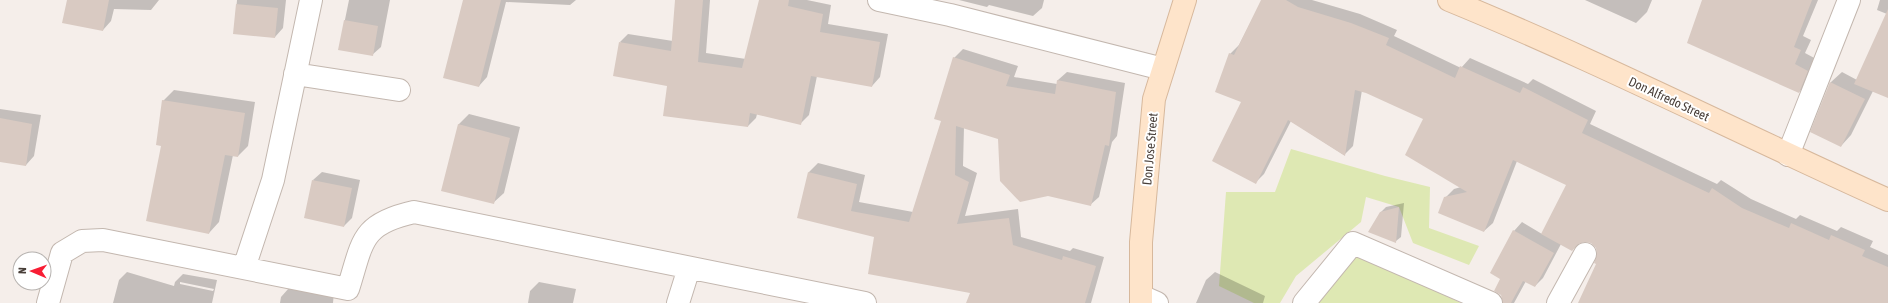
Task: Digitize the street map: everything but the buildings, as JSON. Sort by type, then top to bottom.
[{"type":"street","points":[[244,268],[273,180],[311,0]]},
{"type":"street","points":[[879,0],[950,15],[1163,70]]},
{"type":"street","name":"Don Jose Street","points":[[1146,300],[1141,242],[1154,99],[1185,0]]},
{"type":"street","name":"Don Alfredo Street","points":[[1449,0],[1522,30],[1788,155],[1888,200]]},
{"type":"street","points":[[1788,155],[1849,0]]},
{"type":"street","points":[[295,74],[399,90]]},
{"type":"street","points":[[48,303],[62,253],[82,241],[103,240],[348,289],[363,241],[374,226],[397,216],[414,212],[865,303]]},
{"type":"street","points":[[1304,303],[1353,243],[1491,303]]},
{"type":"street","points":[[1558,303],[1585,254]]},
{"type":"street","points":[[678,303],[689,268]]},
{"type":"green space","points":[[1291,149],[1385,176],[1430,187],[1429,228],[1479,246],[1469,265],[1413,243],[1399,207],[1366,197],[1361,222],[1296,276],[1280,303],[1254,303],[1219,286],[1226,192],[1275,192]]},
{"type":"green space","points":[[1359,254],[1461,303],[1316,303]]}]
